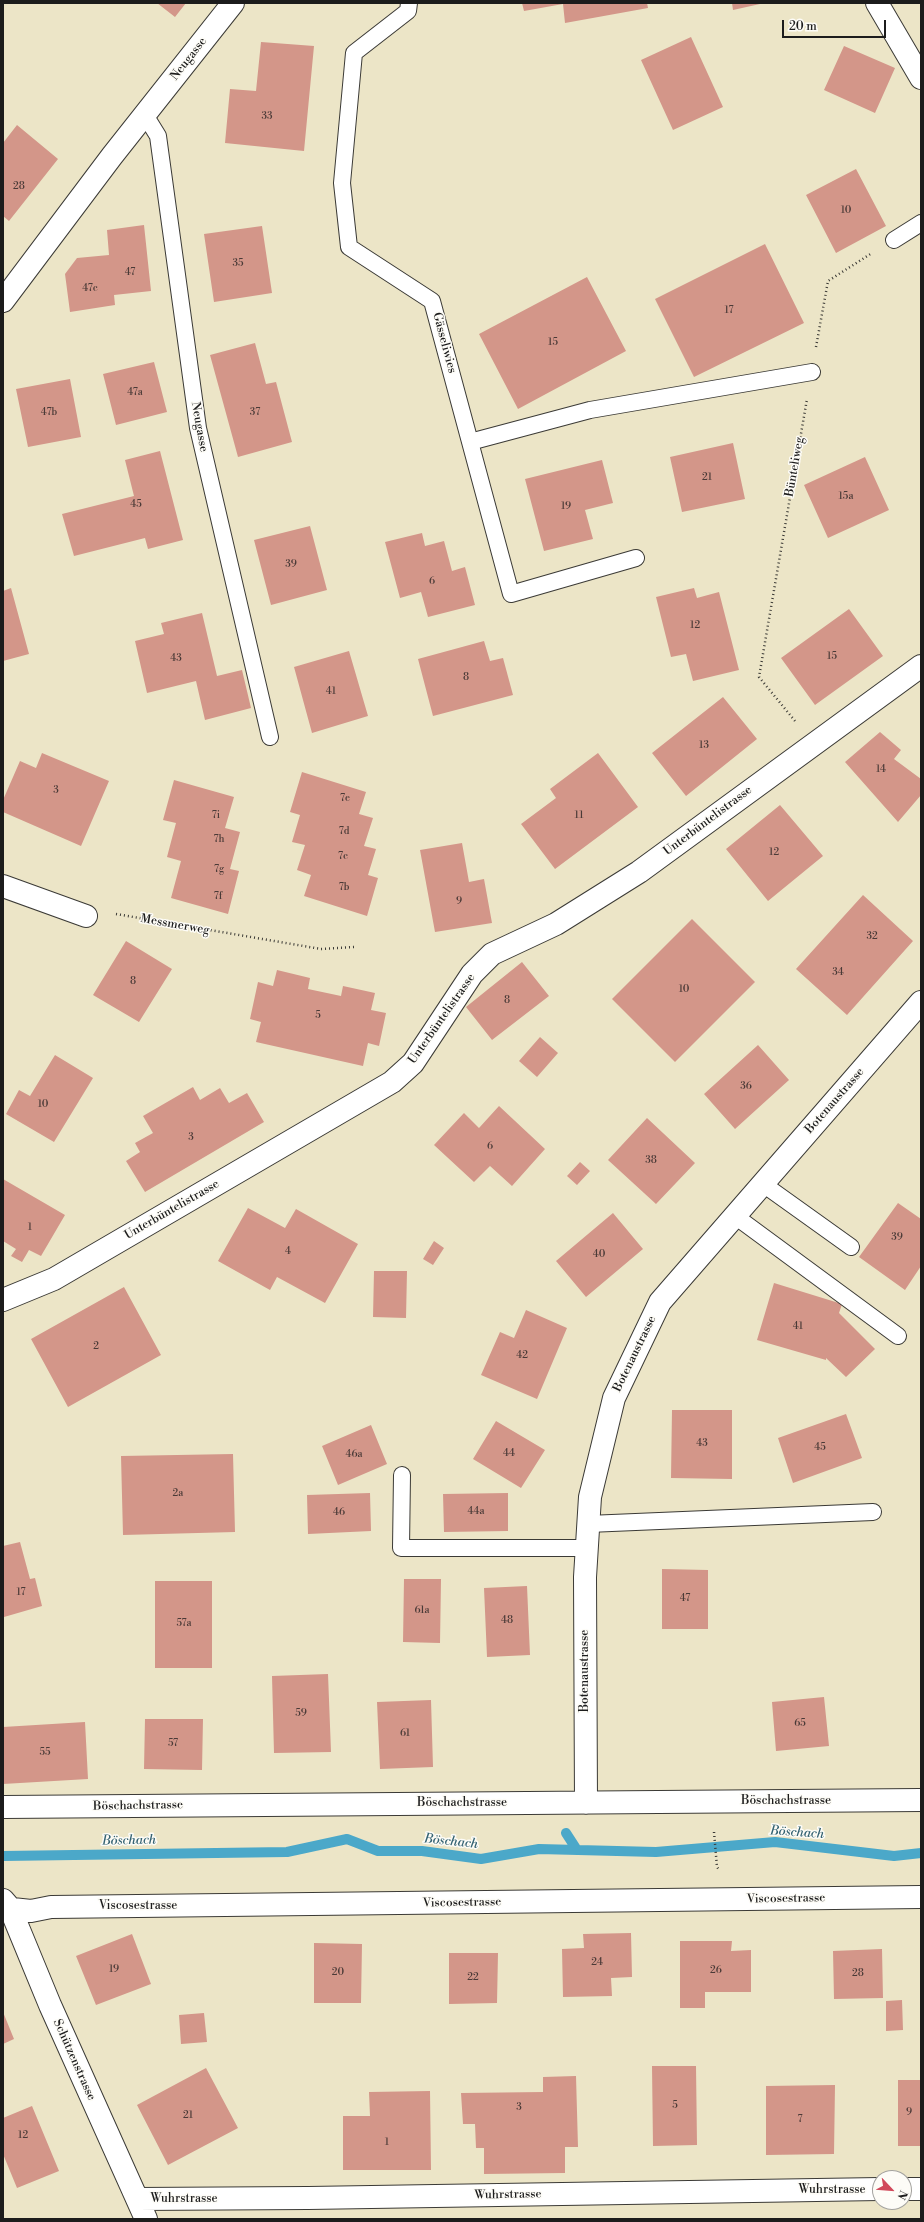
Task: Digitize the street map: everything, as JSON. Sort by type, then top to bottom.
[{"type":"street","name":"Neugasse","points":[[3,301],[145,115],[233,3]]},
{"type":"street","points":[[877,3],[921,78]]},
{"type":"street","name":"Unterbüntelistrasse","points":[[3,1300],[54,1279],[392,1082],[413,1063],[472,974],[492,954],[556,924],[639,872],[813,743],[921,666]]},
{"type":"street","points":[[3,886],[86,916]]},
{"type":"street","name":"Botenaustrasse","points":[[586,1803],[585,1577],[588,1524],[590,1497],[614,1398],[660,1302],[921,1002]]},
{"type":"street","name":"Böschachstrasse","points":[[3,1807],[921,1800]]},
{"type":"street","name":"Viscosestrasse","points":[[5,1906],[30,1911],[51,1907],[921,1897]]},
{"type":"street","name":"Schützenstrasse","points":[[5,1906],[146,2219]]},
{"type":"street","name":"Wuhrstrasse","points":[[137,2199],[872,2189]]},
{"type":"lane","name":"Gässeliwies","points":[[409,3],[408,11],[354,53],[342,183],[349,246],[432,301],[511,594],[636,558]]},
{"type":"lane","name":"Neugasse","points":[[145,115],[158,136],[198,428],[270,737]]},
{"type":"lane","points":[[894,240],[921,223]]},
{"type":"lane","points":[[470,442],[590,410],[812,372]]},
{"type":"lane","points":[[763,1184],[851,1246]]},
{"type":"lane","points":[[735,1216],[898,1336]]},
{"type":"lane","points":[[402,1476],[401,1548],[587,1548]]},
{"type":"lane","points":[[588,1524],[873,1512]]},
{"type":"path","name":"Bünteliweg","points":[[813,743],[759,677],[828,281],[894,240]]},
{"type":"path","name":"Messmerweg","points":[[86,916],[93,910],[321,950],[354,947]]},
{"type":"path","points":[[714,1832],[717,1867]]},
{"type":"building","points":[[157,3],[186,3],[175,17]]},
{"type":"building","points":[[522,3],[647,3],[648,8],[565,23],[563,4],[524,11]]},
{"type":"building","points":[[732,3],[760,3],[760,4],[733,10]]},
{"type":"building","points":[[691,37],[723,107],[673,130],[641,60]]},
{"type":"building","points":[[261,42],[314,46],[304,151],[225,143],[230,89],[256,91]]},
{"type":"building","points":[[844,46],[895,68],[875,113],[824,90]]},
{"type":"building","points":[[17,125],[58,159],[9,221],[3,216],[3,143]]},
{"type":"building","points":[[856,169],[886,226],[836,253],[806,195]]},
{"type":"building","points":[[144,225],[151,291],[114,295],[115,305],[70,312],[65,274],[77,258],[109,255],[107,230]]},
{"type":"building","points":[[262,226],[272,293],[214,302],[204,234]]},
{"type":"building","points":[[765,244],[804,323],[694,377],[655,299]]},
{"type":"building","points":[[587,277],[626,351],[518,409],[479,334]]},
{"type":"building","points":[[255,343],[266,384],[276,382],[292,442],[238,457],[210,355]]},
{"type":"building","points":[[154,362],[167,412],[116,425],[103,374]]},
{"type":"building","points":[[70,379],[81,437],[28,447],[16,389]]},
{"type":"building","points":[[733,443],[745,499],[682,512],[670,457]]},
{"type":"building","points":[[160,451],[183,540],[148,549],[145,538],[74,556],[62,514],[134,496],[125,460]]},
{"type":"building","points":[[865,457],[889,510],[828,538],[804,485]]},
{"type":"building","points":[[602,460],[613,503],[585,510],[593,539],[544,551],[525,479]]},
{"type":"building","points":[[310,526],[327,590],[271,605],[254,540]]},
{"type":"building","points":[[422,533],[425,546],[444,541],[452,571],[465,567],[475,605],[428,617],[421,592],[400,598],[385,542]]},
{"type":"building","points":[[11,588],[29,654],[3,661],[3,591]]},
{"type":"building","points":[[694,588],[697,598],[719,592],[739,670],[693,681],[686,654],[671,657],[656,597]]},
{"type":"building","points":[[849,609],[883,656],[815,705],[781,658]]},
{"type":"building","points":[[202,613],[217,676],[242,670],[251,708],[205,720],[196,681],[147,693],[135,641],[164,634],[161,623]]},
{"type":"building","points":[[484,641],[490,661],[503,658],[513,695],[433,716],[418,659]]},
{"type":"building","points":[[349,651],[368,716],[312,733],[294,667]]},
{"type":"building","points":[[723,697],[757,739],[686,796],[652,753]]},
{"type":"building","points":[[880,732],[901,750],[894,759],[921,779],[921,795],[898,822],[845,762]]},
{"type":"building","points":[[42,753],[109,781],[81,846],[3,812],[3,800],[20,761],[36,768]]},
{"type":"building","points":[[598,753],[638,807],[555,869],[521,824],[556,798],[550,789]]},
{"type":"building","points":[[302,772],[366,792],[359,814],[373,818],[364,846],[376,849],[368,875],[378,878],[367,916],[304,896],[311,875],[297,870],[305,845],[292,842],[300,815],[290,812]]},
{"type":"building","points":[[174,780],[234,797],[225,828],[240,832],[230,869],[239,871],[228,914],[171,898],[181,861],[167,857],[176,823],[163,820]]},
{"type":"building","points":[[780,805],[823,856],[768,901],[726,849]]},
{"type":"building","points":[[462,843],[469,882],[484,879],[492,923],[435,932],[420,850]]},
{"type":"building","points":[[863,895],[913,941],[847,1015],[796,969]]},
{"type":"building","points":[[692,919],[755,982],[675,1062],[612,999]]},
{"type":"building","points":[[126,941],[172,969],[139,1022],[93,995]]},
{"type":"building","points":[[522,962],[549,996],[492,1040],[466,1007]]},
{"type":"building","points":[[277,970],[310,978],[308,989],[341,996],[343,986],[375,993],[371,1010],[386,1013],[379,1046],[368,1043],[363,1066],[256,1042],[261,1022],[250,1019],[258,982],[273,986]]},
{"type":"building","points":[[540,1037],[558,1053],[537,1077],[519,1061]]},
{"type":"building","points":[[758,1045],[789,1080],[735,1129],[704,1094]]},
{"type":"building","points":[[55,1055],[93,1078],[54,1142],[6,1114],[19,1090],[30,1096]]},
{"type":"building","points":[[193,1087],[200,1100],[220,1088],[229,1103],[247,1093],[264,1122],[145,1192],[126,1161],[140,1152],[135,1143],[153,1133],[143,1116]]},
{"type":"building","points":[[499,1106],[545,1149],[512,1186],[490,1166],[474,1182],[434,1145],[464,1113],[479,1128]]},
{"type":"building","points":[[647,1118],[695,1163],[656,1204],[608,1160]]},
{"type":"building","points":[[580,1162],[590,1171],[577,1185],[567,1176]]},
{"type":"building","points":[[3,1179],[65,1215],[41,1256],[29,1250],[22,1262],[11,1256],[16,1249],[3,1241]]},
{"type":"building","points":[[898,1203],[921,1219],[921,1266],[905,1290],[859,1257]]},
{"type":"building","points":[[248,1208],[285,1228],[296,1209],[358,1244],[325,1303],[277,1277],[270,1290],[218,1261]]},
{"type":"building","points":[[613,1213],[643,1249],[586,1297],[556,1261]]},
{"type":"building","points":[[434,1241],[444,1248],[433,1265],[423,1259]]},
{"type":"building","points":[[374,1271],[407,1271],[406,1318],[373,1317]]},
{"type":"building","points":[[774,1283],[842,1304],[839,1313],[875,1349],[846,1377],[826,1358],[826,1360],[757,1340]]},
{"type":"building","points":[[124,1287],[161,1355],[68,1407],[31,1339]]},
{"type":"building","points":[[526,1310],[567,1328],[537,1399],[481,1375],[500,1332],[514,1338]]},
{"type":"building","points":[[672,1410],[732,1410],[732,1479],[671,1478]]},
{"type":"building","points":[[846,1414],[862,1458],[793,1483],[778,1438]]},
{"type":"building","points":[[496,1421],[545,1450],[521,1488],[473,1459]]},
{"type":"building","points":[[371,1425],[387,1464],[338,1485],[322,1446]]},
{"type":"building","points":[[233,1454],[235,1532],[123,1535],[121,1456]]},
{"type":"building","points":[[370,1493],[371,1531],[308,1534],[307,1495]]},
{"type":"building","points":[[508,1493],[508,1531],[444,1532],[443,1494]]},
{"type":"building","points":[[20,1542],[30,1579],[35,1578],[42,1606],[4,1617],[3,1546]]},
{"type":"building","points":[[662,1569],[708,1570],[708,1629],[662,1629]]},
{"type":"building","points":[[404,1579],[441,1579],[440,1643],[403,1642]]},
{"type":"building","points":[[155,1581],[212,1581],[212,1668],[155,1668]]},
{"type":"building","points":[[527,1586],[530,1655],[487,1657],[484,1588]]},
{"type":"building","points":[[328,1674],[331,1752],[274,1753],[272,1676]]},
{"type":"building","points":[[824,1697],[829,1746],[776,1751],[772,1702]]},
{"type":"building","points":[[431,1700],[433,1767],[380,1769],[377,1702]]},
{"type":"building","points":[[145,1719],[203,1719],[202,1770],[144,1769]]},
{"type":"building","points":[[85,1722],[88,1779],[3,1784],[3,1727]]},
{"type":"building","points":[[631,1933],[632,1977],[611,1978],[612,1996],[563,1997],[562,1949],[584,1948],[583,1934]]},
{"type":"building","points":[[132,1934],[151,1984],[96,2005],[76,1956]]},
{"type":"building","points":[[680,1941],[732,1941],[731,1951],[751,1950],[751,1992],[705,1992],[705,2008],[680,2008]]},
{"type":"building","points":[[314,1943],[362,1944],[361,2003],[314,2003]]},
{"type":"building","points":[[882,1949],[883,1998],[834,1999],[833,1951]]},
{"type":"building","points":[[449,1953],[498,1953],[497,2003],[449,2004]]},
{"type":"building","points":[[902,2000],[903,2030],[886,2031],[886,2001]]},
{"type":"building","points":[[3,2012],[14,2039],[3,2044]]},
{"type":"building","points":[[204,2013],[207,2042],[181,2044],[179,2015]]},
{"type":"building","points":[[652,2066],[696,2066],[697,2145],[653,2146]]},
{"type":"building","points":[[206,2068],[238,2128],[168,2165],[137,2105]]},
{"type":"building","points":[[576,2076],[578,2147],[565,2147],[565,2173],[484,2174],[484,2148],[476,2148],[475,2124],[463,2124],[461,2093],[543,2092],[543,2077]]},
{"type":"building","points":[[898,2080],[921,2080],[921,2146],[898,2146]]},
{"type":"building","points":[[835,2085],[834,2154],[766,2155],[766,2086]]},
{"type":"building","points":[[430,2091],[431,2170],[343,2170],[343,2116],[370,2116],[369,2092]]},
{"type":"building","points":[[32,2106],[59,2171],[17,2188],[3,2154],[3,2118]]},
{"type":"waterway","points":[[566,1833],[577,1850]]},
{"type":"waterway","name":"Böschach","points":[[3,1856],[287,1852],[347,1839],[378,1851],[422,1851],[481,1859],[539,1849],[656,1852],[775,1842],[894,1856],[921,1853]]}]
